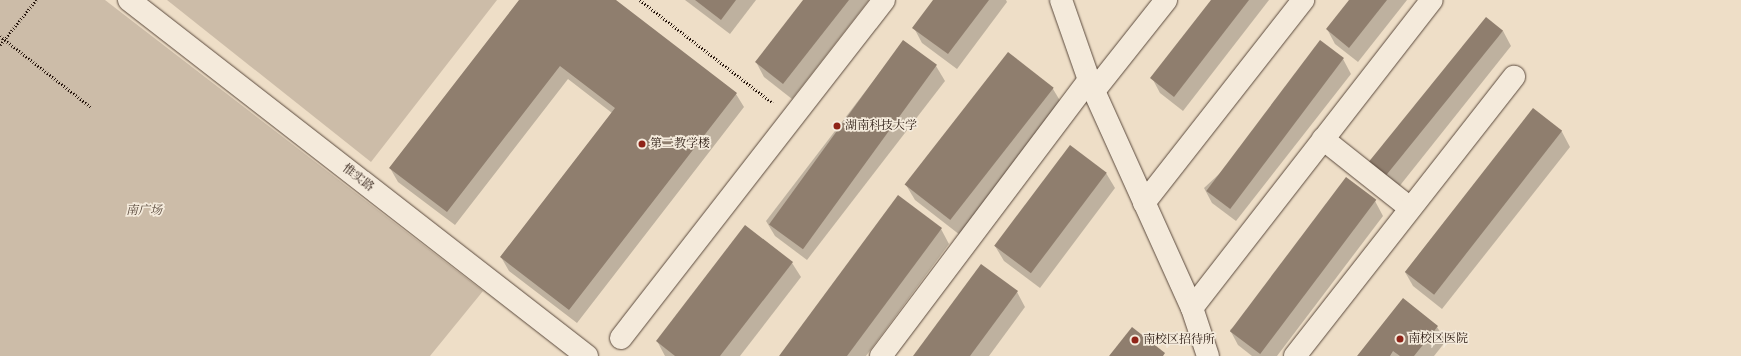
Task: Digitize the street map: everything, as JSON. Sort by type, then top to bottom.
[{"type":"street","name":"惟实路","points":[[129,0],[587,356]]},
{"type":"street","points":[[621,338],[884,0]]},
{"type":"street","points":[[1061,0],[1091,85],[1192,308],[1208,356]]},
{"type":"street","points":[[881,356],[1091,85],[1166,0]]},
{"type":"street","points":[[1144,203],[1303,0]]},
{"type":"street","points":[[1192,308],[1432,0]]},
{"type":"street","points":[[1295,356],[1514,76]]},
{"type":"street","points":[[1323,139],[1410,208]]},
{"type":"path","points":[[0,45],[36,0]]},
{"type":"path","points":[[640,0],[792,118]]},
{"type":"path","points":[[0,36],[91,108]]},
{"type":"green space","name":"南广场","points":[[0,0],[105,0],[483,291],[430,356],[0,356]]},
{"type":"green space","points":[[167,0],[497,0],[371,162]]},
{"type":"building","name":"第二教学楼","points":[[519,0],[616,0],[737,93],[569,310],[500,257],[615,108],[560,66],[447,212],[389,168]]},
{"type":"building","points":[[695,0],[736,0],[721,20]]},
{"type":"building","points":[[803,0],[849,0],[783,84],[755,62]]},
{"type":"building","points":[[933,0],[989,0],[948,54],[912,28]]},
{"type":"building","points":[[1211,0],[1249,0],[1174,97],[1150,78]]},
{"type":"building","points":[[1349,0],[1387,0],[1349,48],[1326,29]]},
{"type":"building","points":[[1486,17],[1503,31],[1384,179],[1366,165]]},
{"type":"building","points":[[903,40],[937,65],[803,249],[769,224]]},
{"type":"building","points":[[1320,40],[1344,58],[1230,209],[1206,191]]},
{"type":"building","points":[[1008,52],[1054,88],[950,220],[905,184]]},
{"type":"building","points":[[1533,108],[1562,131],[1434,295],[1405,272]]},
{"type":"building","points":[[1070,145],[1107,173],[1031,273],[994,246]]},
{"type":"building","points":[[1346,177],[1376,200],[1260,354],[1230,331]]},
{"type":"building","points":[[898,195],[942,228],[847,356],[779,356]]},
{"type":"building","points":[[745,225],[793,262],[720,356],[675,356],[656,341]]},
{"type":"building","points":[[981,264],[1018,291],[970,356],[913,356]]},
{"type":"building","name":"南校区医院","points":[[1403,298],[1438,326],[1414,356],[1400,356],[1393,351],[1390,356],[1357,356]]},
{"type":"building","name":"南校区招待所","points":[[1132,327],[1165,353],[1163,356],[1109,356]]},
{"type":"place","name":"湖南科技大学","points":[[837,126]]},
{"type":"place","name":"第二教学楼","points":[[642,144]]},
{"type":"place","name":"南校区医院","points":[[1400,339]]},
{"type":"place","name":"南校区招待所","points":[[1135,340]]}]
